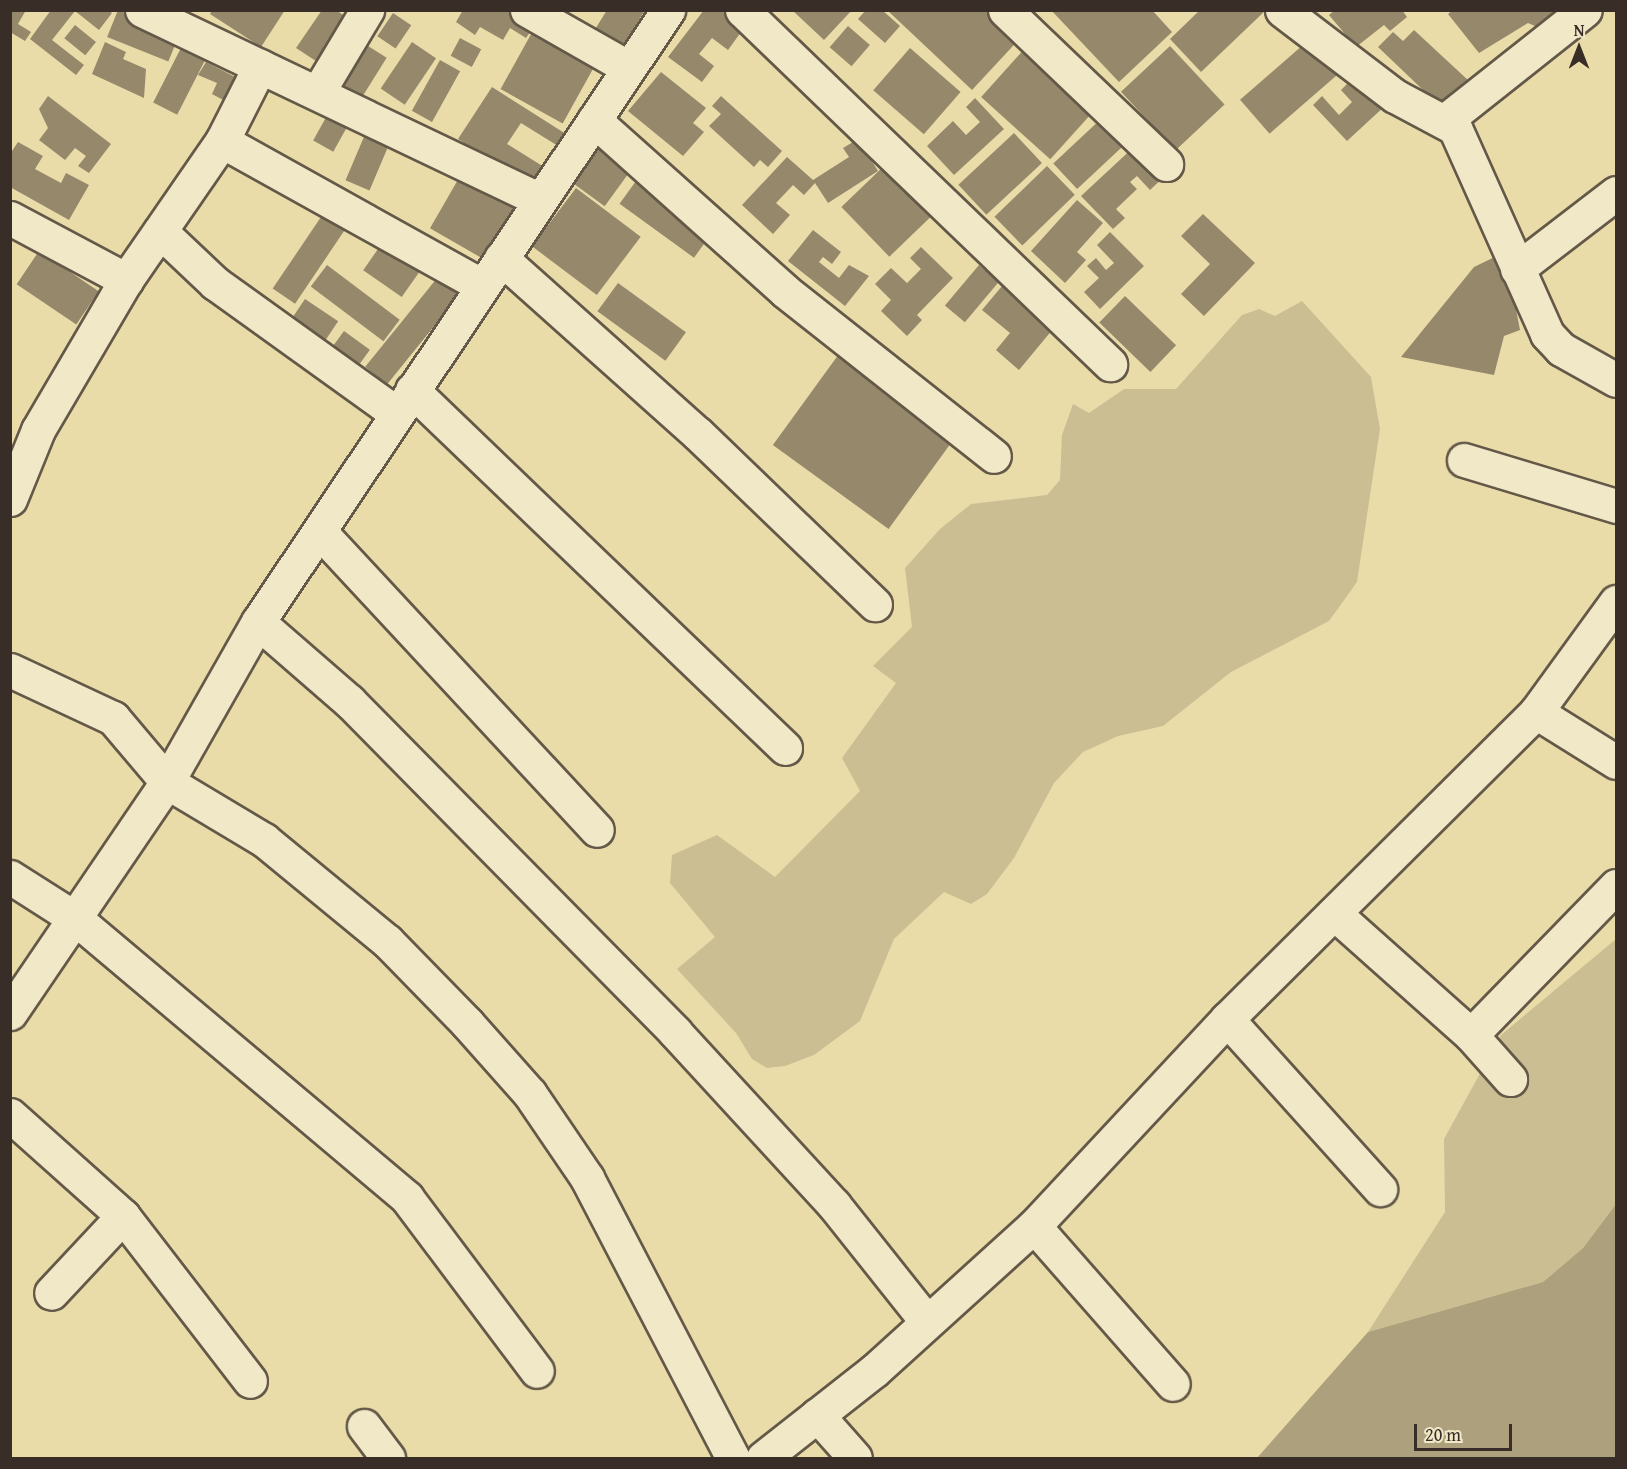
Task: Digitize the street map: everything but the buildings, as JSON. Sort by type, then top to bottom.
[{"type":"street","points":[[142,10],[318,92],[540,200]]},
{"type":"street","points":[[318,92],[367,10]]},
{"type":"street","points":[[527,10],[629,68]]},
{"type":"street","points":[[10,1013],[167,783],[258,622],[321,533],[404,401],[668,10]]},
{"type":"street","points":[[742,10],[1110,364]]},
{"type":"street","points":[[1005,10],[1166,164]]},
{"type":"street","points":[[1282,10],[1395,96],[1446,120],[1472,161],[1547,334],[1561,349],[1617,380]]},
{"type":"street","points":[[1446,120],[1586,10]]},
{"type":"street","points":[[10,499],[38,430],[126,280],[222,141],[260,66]]},
{"type":"street","points":[[594,120],[785,291],[994,456]]},
{"type":"street","points":[[222,141],[481,285]]},
{"type":"street","points":[[1517,269],[1617,193]]},
{"type":"street","points":[[10,218],[126,280]]},
{"type":"street","points":[[160,231],[216,283],[404,401],[785,748]]},
{"type":"street","points":[[501,258],[697,433],[875,604]]},
{"type":"street","points":[[1464,460],[1617,506]]},
{"type":"street","points":[[321,533],[597,830]]},
{"type":"street","points":[[763,1458],[927,1322],[1034,1226],[1227,1019],[1536,712],[1617,602]]},
{"type":"street","points":[[258,622],[349,701],[682,1040],[834,1205],[927,1322]]},
{"type":"street","points":[[10,670],[112,718],[167,783],[264,840],[387,941],[530,1094],[632,1255],[733,1458]]},
{"type":"street","points":[[1536,712],[1617,762]]},
{"type":"street","points":[[10,877],[76,919],[407,1198],[537,1371]]},
{"type":"street","points":[[1471,1035],[1617,886]]},
{"type":"street","points":[[1334,913],[1471,1035],[1510,1079]]},
{"type":"street","points":[[1227,1019],[1380,1189]]},
{"type":"street","points":[[10,1115],[123,1216],[250,1381]]},
{"type":"street","points":[[51,1293],[123,1216]]},
{"type":"street","points":[[1034,1226],[1173,1384]]},
{"type":"street","points":[[817,1415],[855,1458]]},
{"type":"street","points":[[364,1426],[388,1458]]},
{"type":"shaded area","points":[[1302,301],[1371,377],[1380,429],[1357,582],[1329,621],[1231,672],[1163,726],[1118,736],[1083,752],[1054,783],[1014,858],[987,894],[971,904],[944,892],[894,939],[860,1021],[814,1055],[785,1066],[767,1068],[752,1059],[736,1033],[677,969],[715,937],[670,883],[672,855],[717,835],[775,877],[860,791],[842,758],[896,683],[873,666],[912,627],[905,568],[940,529],[971,504],[1047,495],[1060,480],[1062,435],[1073,404],[1089,413],[1124,389],[1176,389],[1242,315],[1259,309],[1275,316]]},
{"type":"shaded area","points":[[1616,939],[1616,1204],[1583,1248],[1543,1282],[1368,1332],[1445,1212],[1444,1139],[1501,1035]]},
{"type":"shaded area","points":[[1616,1204],[1616,1458],[1257,1458],[1368,1332],[1543,1282],[1583,1248]]}]
